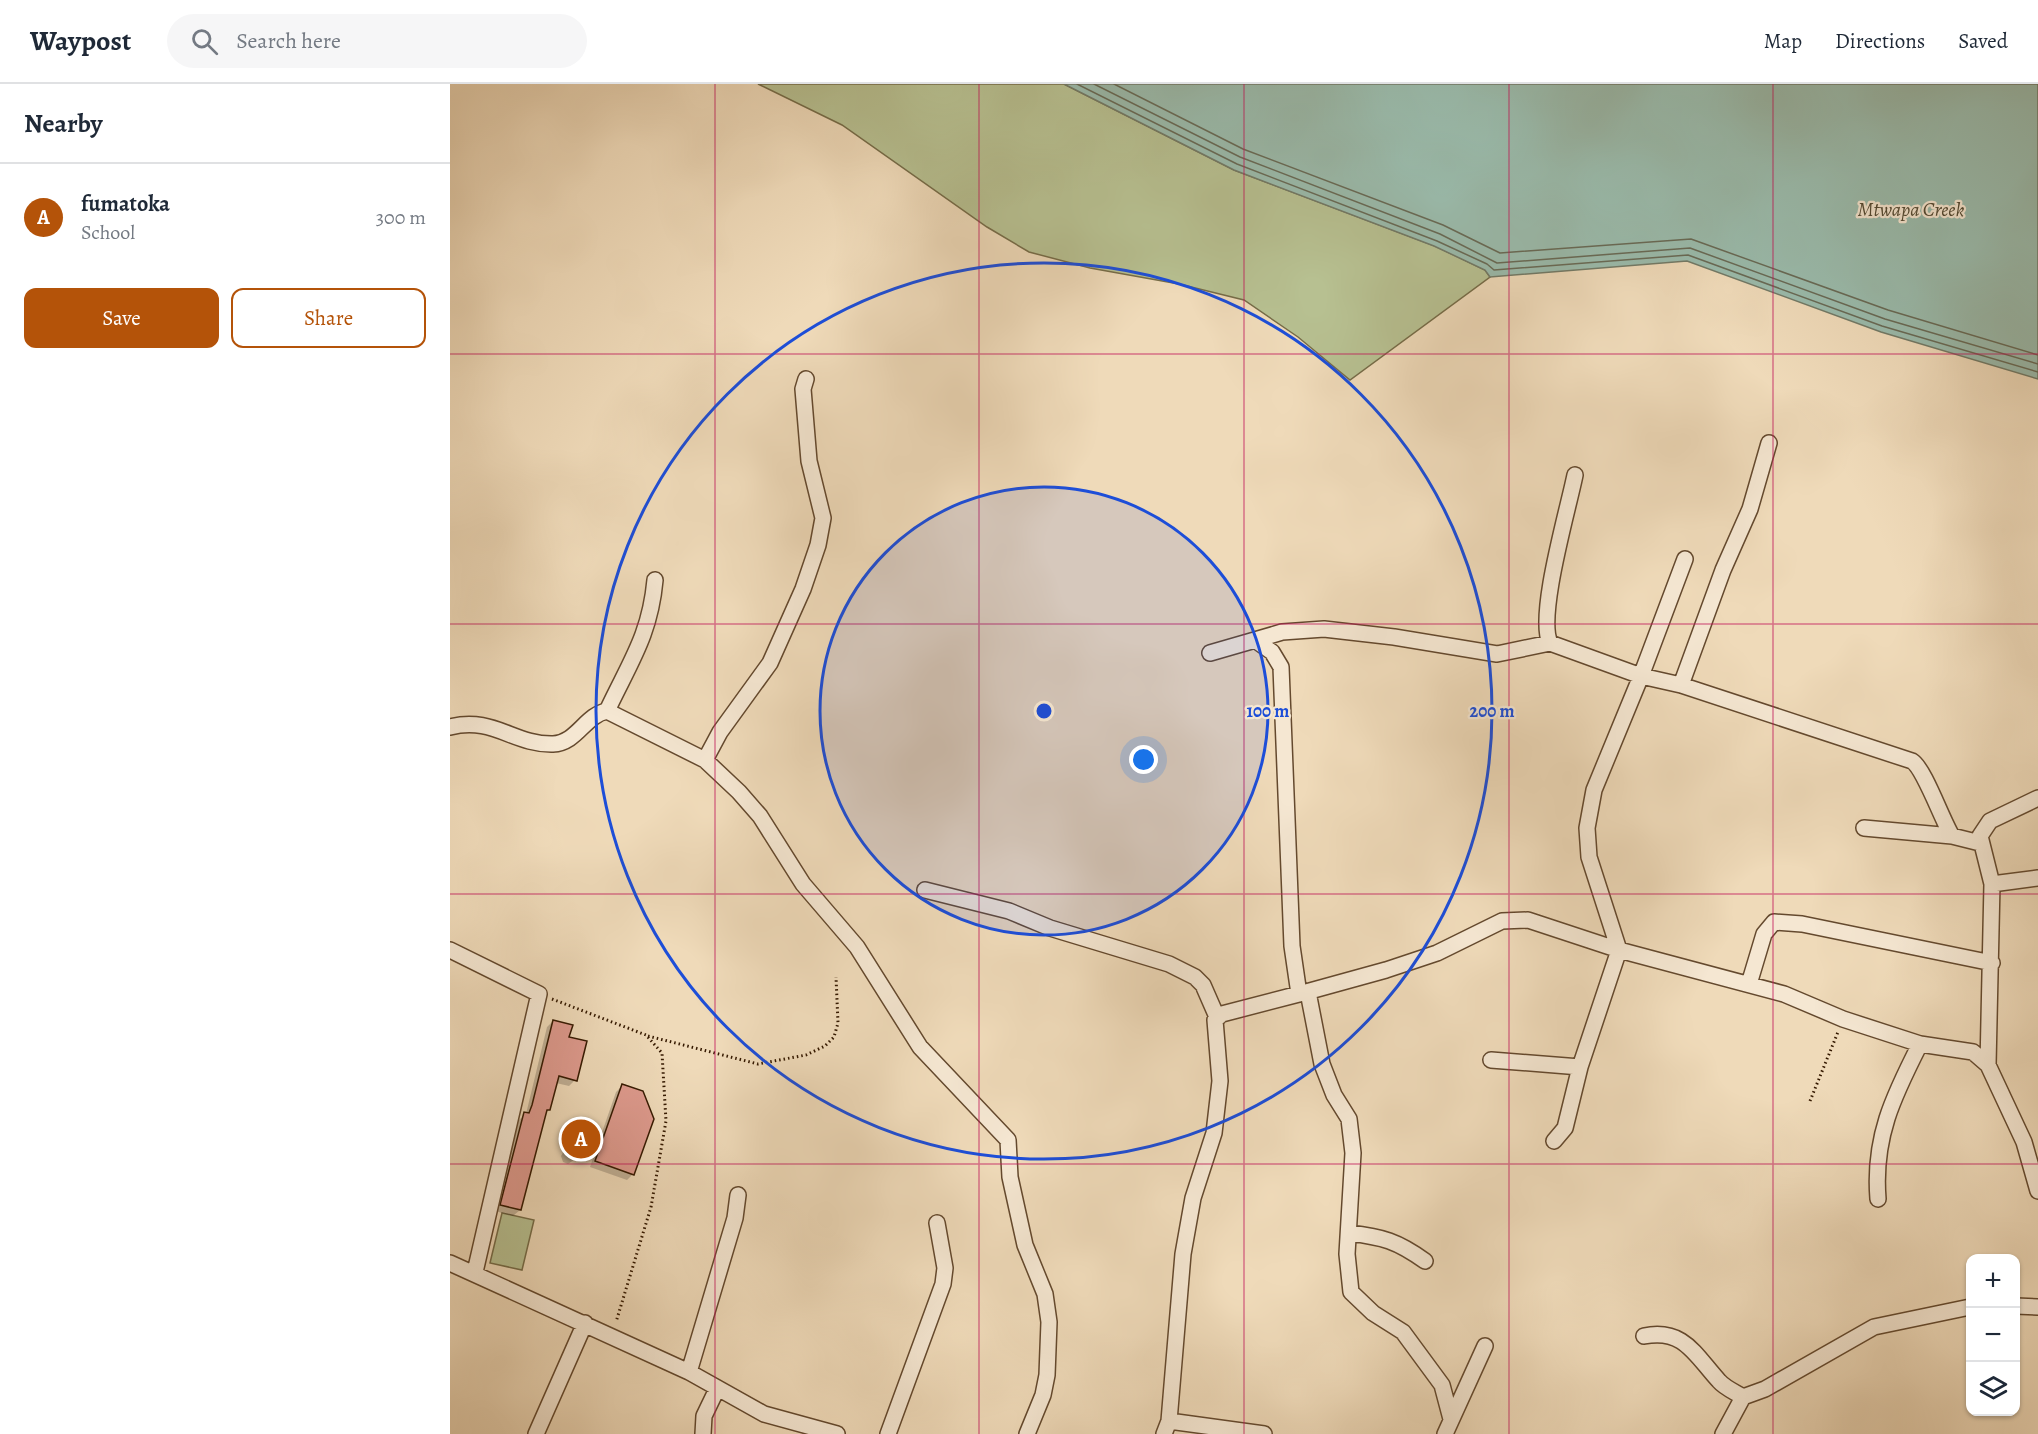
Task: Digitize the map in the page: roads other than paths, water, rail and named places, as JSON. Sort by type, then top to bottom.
[{"type":"street","points":[[705,760],[720,732],[770,663],[803,589],[822,531],[823,518],[808,453],[803,389],[806,379]]},
{"type":"street","points":[[1681,685],[1723,570],[1750,508],[1769,443]]},
{"type":"street","points":[[1550,643],[1546,631],[1547,603],[1575,475]]},
{"type":"street","points":[[1554,1142],[1565,1128],[1580,1067],[1619,950],[1589,857],[1587,828],[1594,790],[1641,676],[1685,559]]},
{"type":"street","points":[[450,727],[465,723],[481,724],[526,740],[552,744],[566,740],[595,715],[607,711],[643,640],[652,608],[655,580]]},
{"type":"street","points":[[1210,653],[1282,632],[1324,630],[1394,637],[1497,654],[1550,643],[1641,676],[1681,685],[1917,764],[1952,836]]},
{"type":"street","points":[[1255,640],[1272,652],[1281,667],[1293,946],[1322,1064],[1334,1095],[1349,1119],[1353,1153],[1347,1254],[1351,1292],[1373,1313],[1403,1332],[1442,1385],[1452,1419]]},
{"type":"street","points":[[607,711],[705,760],[740,792],[760,816],[803,884],[857,947],[920,1047],[990,1124],[1006,1135],[1009,1145],[1010,1177],[1025,1245],[1045,1294],[1049,1315],[1047,1375],[1043,1395],[1027,1434]]},
{"type":"street","points":[[1988,1065],[1992,884],[1988,863],[1980,843],[1983,828],[1990,821],[2038,798]]},
{"type":"street","points":[[1864,828],[1952,836],[1980,843]]},
{"type":"street","points":[[1992,884],[2038,878]]},
{"type":"street","points":[[925,890],[1009,910],[1050,928],[1169,964],[1195,977],[1203,985],[1216,1017],[1220,1081],[1214,1133],[1193,1198],[1183,1254],[1167,1427],[1264,1434]]},
{"type":"street","points":[[1216,1017],[1437,953],[1502,921],[1528,920],[1619,950],[1784,994],[1843,1019],[1920,1044],[1973,1052],[1988,1065],[2024,1142],[2038,1191]]},
{"type":"street","points":[[1749,984],[1764,934],[1774,922],[1802,924],[1992,963]]},
{"type":"street","points":[[450,950],[539,994],[475,1272]]},
{"type":"street","points":[[1878,1199],[1876,1162],[1882,1130],[1897,1090],[1920,1044]]},
{"type":"street","points":[[1491,1060],[1580,1067]]},
{"type":"street","points":[[689,1372],[735,1218],[738,1195]]},
{"type":"street","points":[[888,1434],[943,1284],[945,1268],[937,1223]]},
{"type":"street","points":[[1349,1233],[1385,1237],[1403,1245],[1425,1261]]},
{"type":"street","points":[[450,1263],[475,1272],[689,1372],[764,1414],[837,1434]]},
{"type":"street","points":[[2020,1306],[2038,1307]]},
{"type":"street","points":[[1723,1434],[1743,1397],[1765,1389],[1874,1327],[1966,1307]]},
{"type":"street","points":[[536,1434],[585,1323]]},
{"type":"street","points":[[1644,1336],[1661,1333],[1677,1337],[1695,1352],[1721,1384],[1743,1397]]},
{"type":"street","points":[[1445,1434],[1485,1346]]},
{"type":"street","points":[[703,1434],[704,1416],[717,1389]]},
{"type":"water","name":"Mtwapa Creek","points":[[1064,84],[2038,84],[2038,379],[1881,332],[1687,261],[1490,277],[1485,270],[1434,246],[1234,170]]},
{"type":"place","name":"fumatoka","points":[[581,1139]]}]
